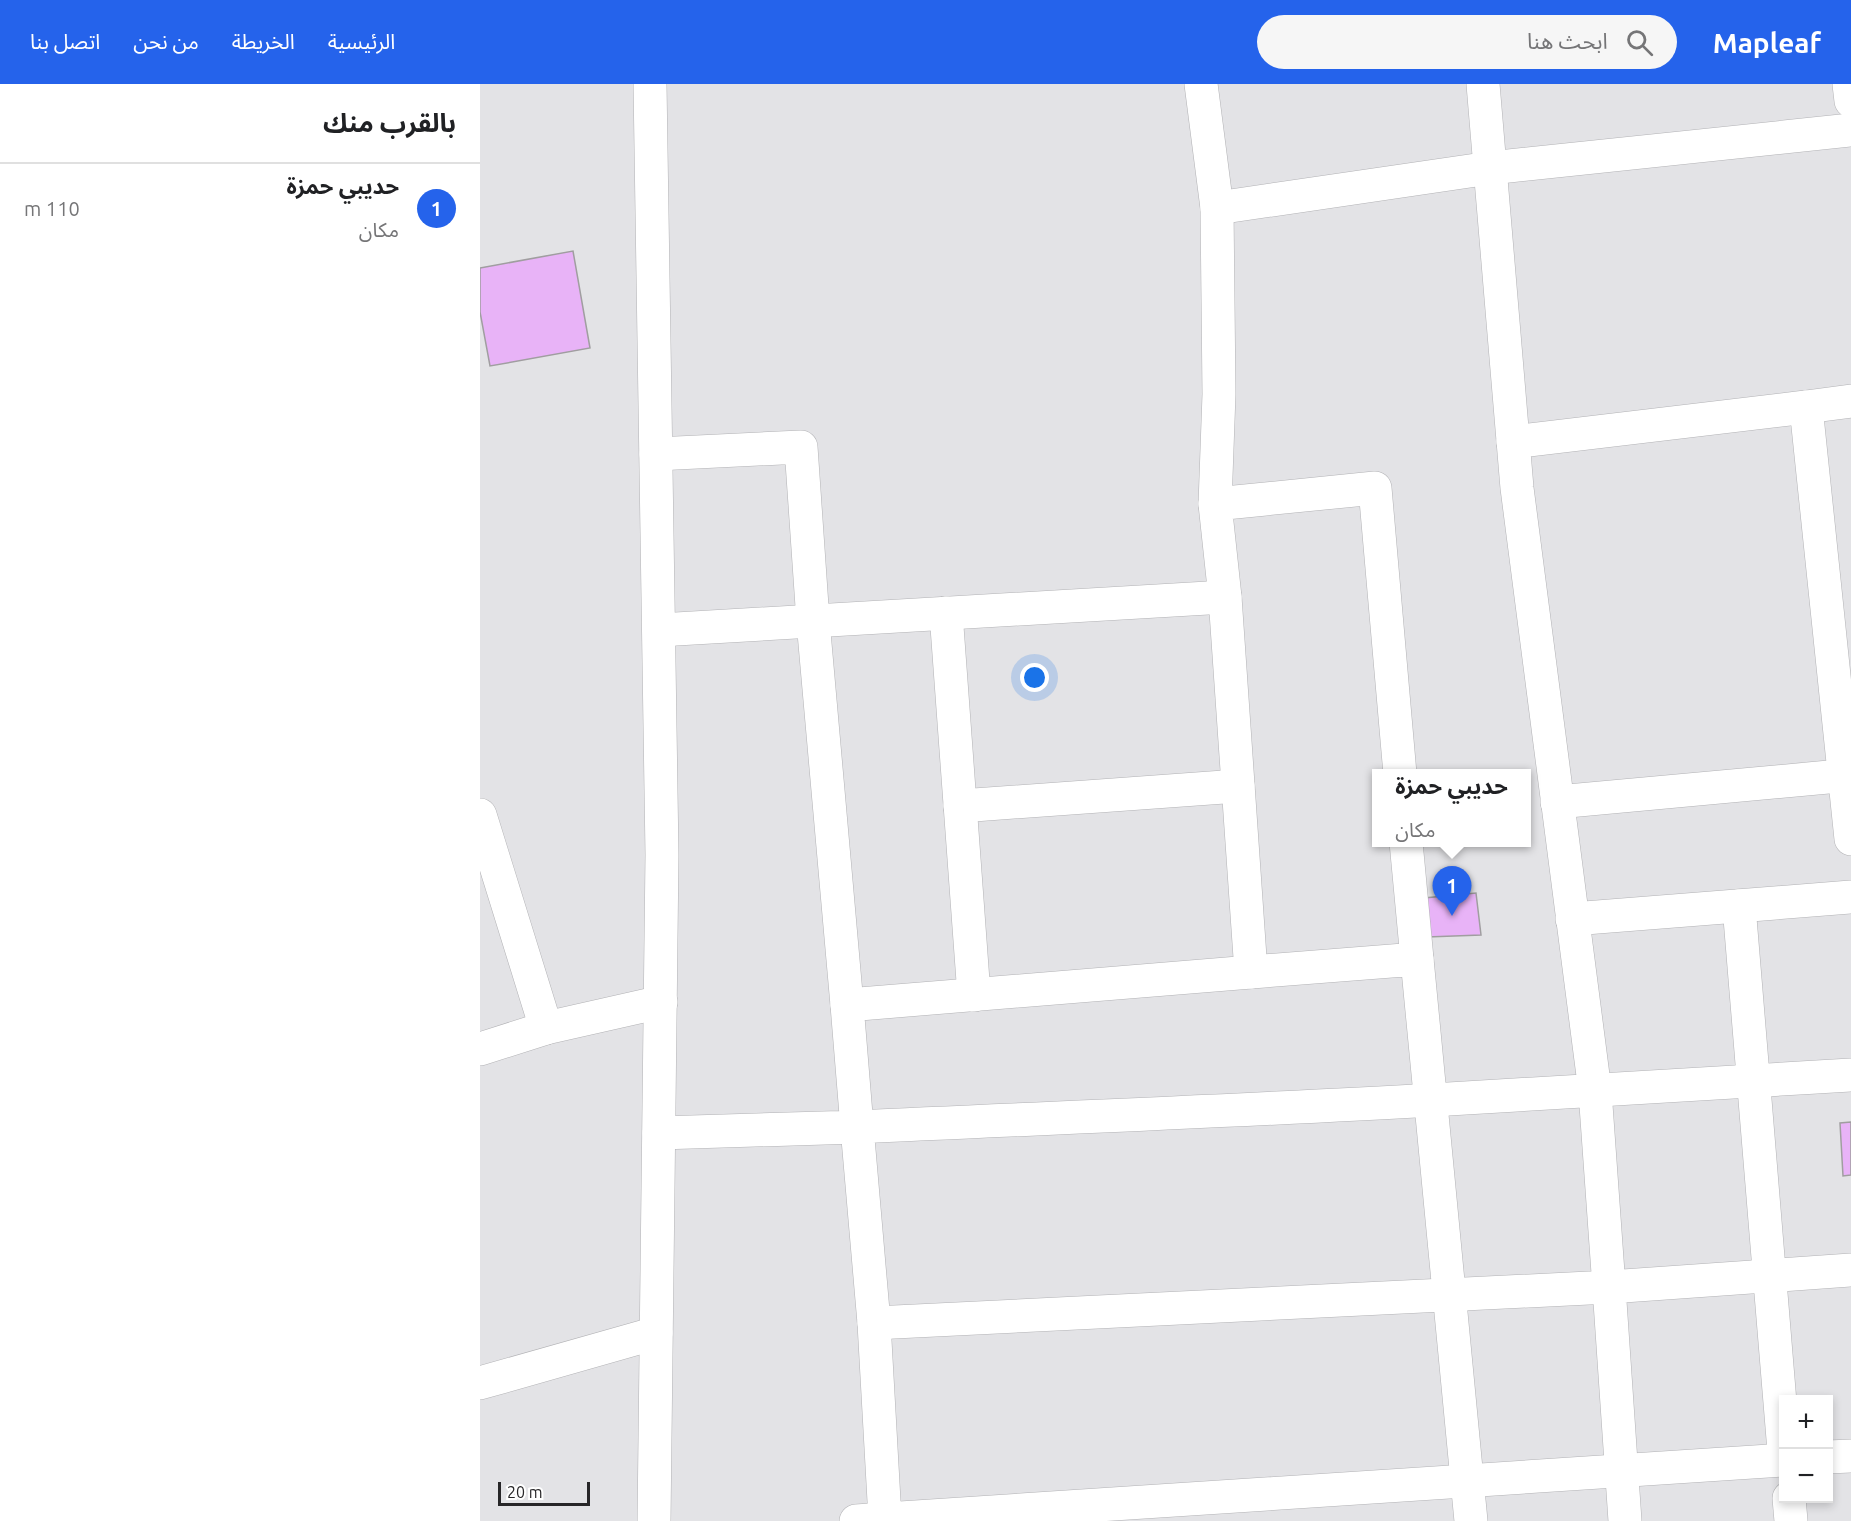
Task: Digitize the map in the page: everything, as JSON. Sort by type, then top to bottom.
[{"type":"street","points":[[650,84],[662,855],[654,1521]]},
{"type":"street","points":[[1202,84],[1216,208],[1219,394],[1215,504],[1225,597],[1251,972]]},
{"type":"street","points":[[1483,84],[1517,488],[1595,1090],[1625,1521]]},
{"type":"street","points":[[1849,84],[1851,101]]},
{"type":"street","points":[[1216,208],[1490,168],[1851,130]]},
{"type":"street","points":[[1513,442],[1851,401]]},
{"type":"street","points":[[1806,408],[1848,775],[1851,839]]},
{"type":"street","points":[[656,454],[801,447],[813,621],[874,1323],[870,1520],[1002,1516],[1467,1480],[1779,1460]]},
{"type":"street","points":[[1215,504],[1374,488],[1400,769]]},
{"type":"street","points":[[659,630],[1225,597]]},
{"type":"street","points":[[946,614],[974,994]]},
{"type":"street","points":[[1557,802],[1848,775]]},
{"type":"street","points":[[960,806],[1238,786]]},
{"type":"street","points":[[480,816],[546,1028]]},
{"type":"street","points":[[1407,847],[1471,1521]]},
{"type":"street","points":[[1572,919],[1851,897]]},
{"type":"street","points":[[1739,906],[1784,1449]]},
{"type":"street","points":[[847,1005],[1417,959]]},
{"type":"street","points":[[480,1049],[546,1028],[661,1002]]},
{"type":"street","points":[[659,1133],[857,1127],[1431,1100],[1851,1075]]},
{"type":"street","points":[[874,1323],[1449,1296],[1851,1270]]},
{"type":"street","points":[[480,1383],[656,1333]]},
{"type":"street","points":[[1833,1457],[1851,1456]]},
{"type":"street","points":[[1789,1503],[1791,1521]]},
{"type":"building","points":[[573,251],[590,348],[490,366],[480,312],[480,268]]},
{"type":"building","points":[[1476,893],[1481,935],[1427,937],[1424,898]]},
{"type":"building","points":[[1851,1122],[1851,1175],[1843,1176],[1840,1123]]},
{"type":"place","name":"حديبي حمزة","points":[[1452,916]]}]
